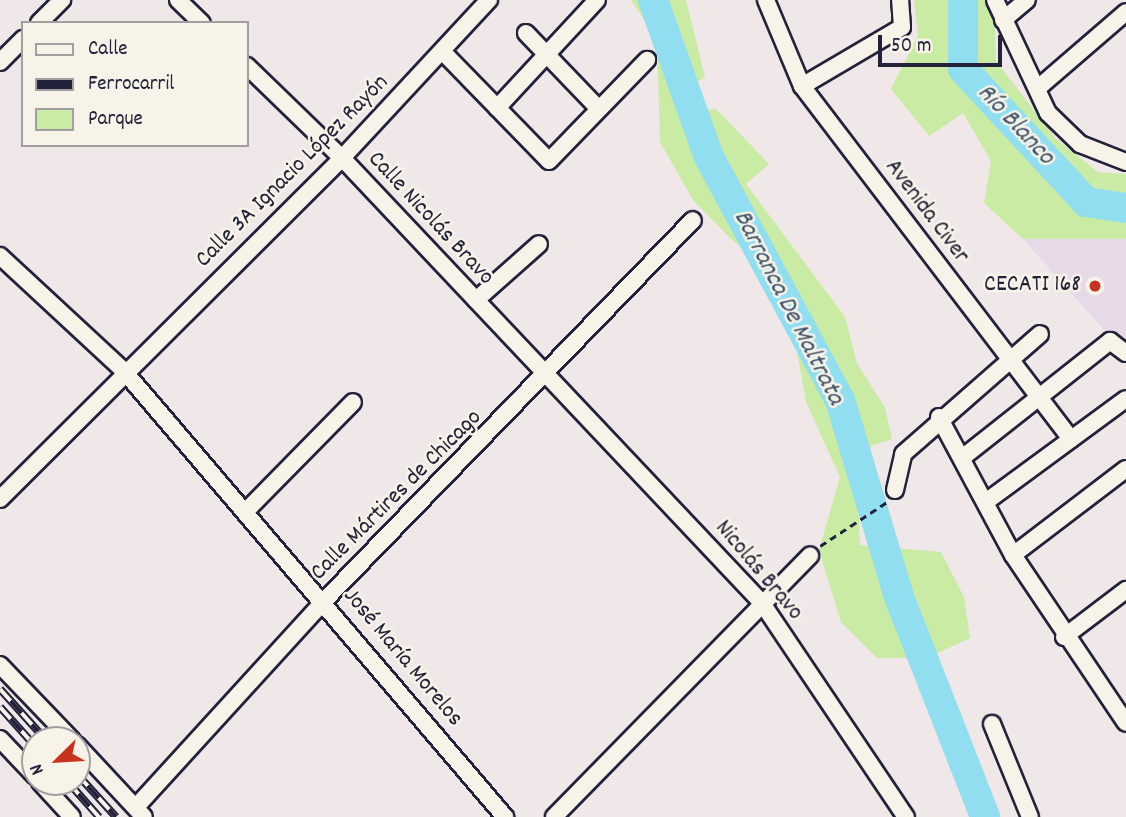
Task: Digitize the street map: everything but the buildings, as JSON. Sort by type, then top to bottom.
[{"type":"street","points":[[41,21],[62,0]]},
{"type":"street","points":[[178,0],[200,21]]},
{"type":"street","name":"Calle 3A Ignacio López Rayón","points":[[0,499],[124,371],[342,158],[489,0]]},
{"type":"street","name":"Avenida Civer","points":[[766,0],[802,86],[1071,439]]},
{"type":"street","points":[[802,86],[902,27],[900,0]]},
{"type":"street","points":[[995,0],[1048,113],[1080,144],[1126,162]]},
{"type":"street","points":[[1003,20],[1027,0]]},
{"type":"street","points":[[497,108],[598,2]]},
{"type":"street","points":[[1038,88],[1126,12]]},
{"type":"street","points":[[526,33],[598,108]]},
{"type":"street","points":[[0,62],[21,41]]},
{"type":"street","points":[[442,51],[550,161],[647,60]]},
{"type":"street","name":"Calle Nicolás Bravo","points":[[248,67],[342,158],[548,376]]},
{"type":"street","name":"Calle Mártires de Chicago","points":[[140,812],[324,601],[548,376],[693,220]]},
{"type":"street","points":[[476,300],[539,244]]},
{"type":"street","name":"José María Morelos","points":[[0,256],[124,371],[247,510],[505,817]]},
{"type":"street","points":[[895,490],[903,454],[939,417],[1010,362],[1040,334]]},
{"type":"street","points":[[962,458],[1110,341],[1126,353]]},
{"type":"street","name":"Nicolás Bravo","points":[[548,376],[762,603],[906,817]]},
{"type":"street","points":[[987,501],[1126,399]]},
{"type":"street","points":[[247,510],[354,402]]},
{"type":"street","points":[[939,417],[987,501],[1013,555],[1064,637],[1119,702],[1125,721]]},
{"type":"street","points":[[1013,555],[1126,469]]},
{"type":"street","points":[[554,817],[810,556]]},
{"type":"street","points":[[1064,637],[1126,590]]},
{"type":"street","points":[[0,665],[59,726]]},
{"type":"street","points":[[992,724],[1030,817]]},
{"type":"street","points":[[0,739],[21,761]]},
{"type":"street","points":[[91,761],[140,812]]},
{"type":"street","points":[[53,796],[72,817]]},
{"type":"path","points":[[825,540],[883,509]]},
{"type":"shaded area","name":"CECATI 168","points":[[1081,235],[1126,239],[1126,343],[1106,332],[1023,239]]},
{"type":"green space","points":[[631,0],[686,0],[705,77],[692,85],[695,111],[716,109],[769,164],[746,184],[845,317],[857,363],[885,408],[892,439],[871,446],[858,500],[860,545],[941,552],[964,597],[970,638],[927,658],[877,658],[841,622],[819,550],[840,477],[806,402],[784,278],[732,240],[693,200],[660,142],[657,38]]},
{"type":"green space","points":[[914,0],[994,0],[996,61],[1056,139],[1098,172],[1126,174],[1126,239],[1023,239],[984,203],[991,161],[963,113],[929,136],[891,89],[918,35]]},
{"type":"waterway","name":"Barranca De Maltrata","points":[[653,0],[709,157],[840,400],[899,597],[985,817]]},
{"type":"waterway","name":"Río Blanco","points":[[963,0],[963,69],[1086,202],[1126,208]]},
{"type":"railway","points":[[0,689],[33,726]]},
{"type":"railway","points":[[0,707],[21,730]]},
{"type":"railway","points":[[91,789],[116,817]]},
{"type":"railway","points":[[80,796],[99,817]]},
{"type":"place","name":"CECATI 168","points":[[1095,286]]}]
